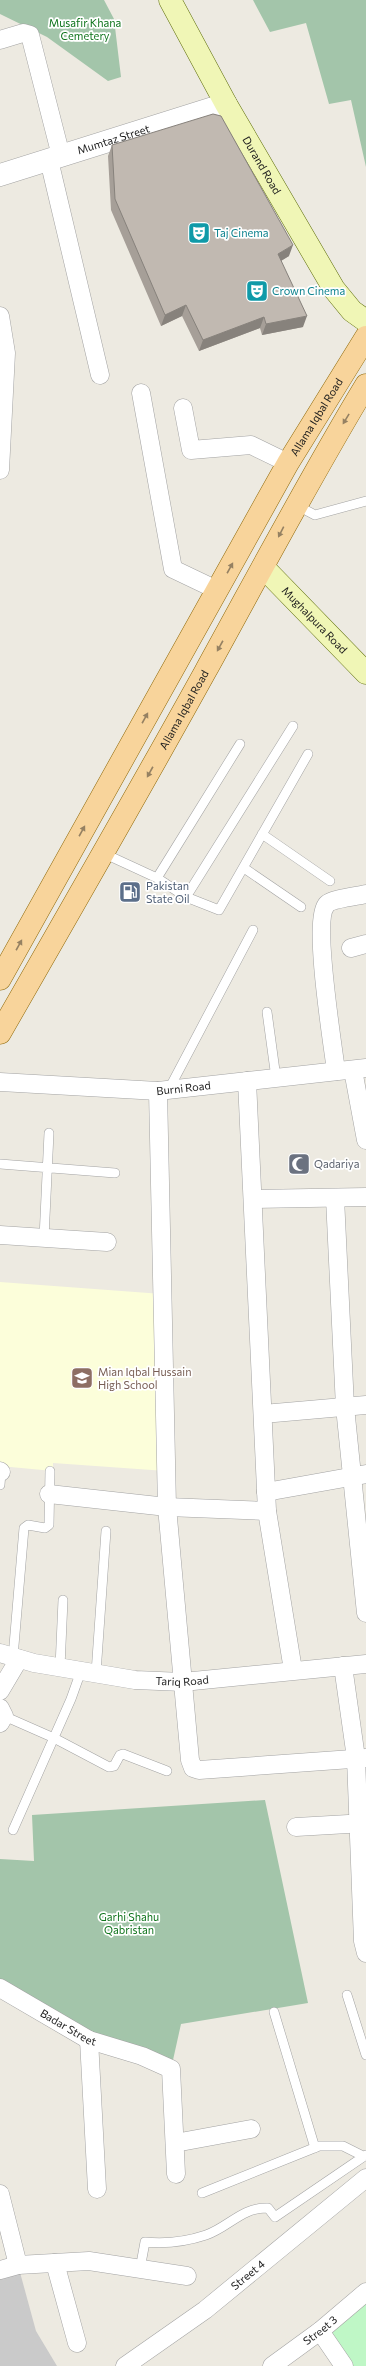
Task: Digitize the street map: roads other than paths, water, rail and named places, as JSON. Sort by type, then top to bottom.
[{"type":"main road","name":"Durand Road","points":[[170,0],[226,104],[334,289],[352,311],[366,320]]},
{"type":"main road","name":"Allama Iqbal Road","points":[[0,979],[288,463],[366,337]]},
{"type":"main road","name":"Allama Iqbal Road","points":[[0,1033],[104,854],[263,567],[295,504],[366,385]]},
{"type":"main road","name":"Mughalpura Road","points":[[263,567],[366,673]]},
{"type":"main road","points":[[65,861],[91,876]]},
{"type":"street","points":[[0,40],[23,33],[30,35],[100,375]]},
{"type":"street","name":"Mumtaz Street","points":[[0,175],[226,104]]},
{"type":"street","points":[[0,316],[6,353],[0,470]]},
{"type":"street","points":[[141,393],[173,569],[217,590]]},
{"type":"street","points":[[183,408],[191,450],[252,445],[288,463]]},
{"type":"street","points":[[366,894],[330,902],[325,907],[320,945],[352,1070],[366,1140]]},
{"type":"street","name":"Burni Road","points":[[0,1082],[163,1090],[352,1070]]},
{"type":"street","points":[[247,1081],[267,1511],[293,1670]]},
{"type":"street","points":[[163,1090],[167,1507],[190,1760],[193,1768],[199,1770],[361,1758]]},
{"type":"street","points":[[253,1199],[366,1197]]},
{"type":"street","points":[[334,1198],[345,1407],[359,1475],[366,1613]]},
{"type":"street","points":[[0,1235],[107,1242]]},
{"type":"street","points":[[263,1414],[366,1405]]},
{"type":"street","points":[[266,1492],[359,1475]]},
{"type":"street","points":[[49,1494],[167,1507],[267,1511]]},
{"type":"street","points":[[0,1691],[11,1656]]},
{"type":"street","name":"Tariq Road","points":[[11,1656],[60,1668],[135,1680],[183,1682],[366,1664]]},
{"type":"street","points":[[343,1666],[361,1758],[363,1941],[366,1953]]},
{"type":"street","points":[[296,1827],[362,1824]]},
{"type":"street","name":"Badar Street","points":[[0,1988],[89,2040],[142,2056],[171,2069],[175,2143]]},
{"type":"street","points":[[89,2040],[97,2189]]},
{"type":"street","points":[[176,2174],[175,2143],[251,2129]]},
{"type":"street","name":"Street 4","points":[[125,2366],[205,2310],[366,2178]]},
{"type":"street","points":[[0,2194],[18,2265]]},
{"type":"street","points":[[0,2270],[18,2265],[89,2261],[187,2276]]},
{"type":"street","points":[[55,2263],[77,2343]]},
{"type":"street","name":"Street 3","points":[[272,2366],[320,2331],[366,2292]]},
{"type":"street","points":[[320,2331],[344,2366]]},
{"type":"lane","points":[[295,504],[315,515],[366,501]]},
{"type":"lane","points":[[186,897],[293,726]]},
{"type":"lane","points":[[157,878],[240,744]]},
{"type":"lane","points":[[104,854],[157,878],[186,897],[219,910],[308,754]]},
{"type":"lane","points":[[262,834],[330,881]]},
{"type":"lane","points":[[244,868],[301,907]]},
{"type":"lane","points":[[163,1090],[254,930]]},
{"type":"lane","points":[[267,1012],[276,1078]]},
{"type":"lane","points":[[44,1238],[49,1133]]},
{"type":"lane","points":[[0,1164],[47,1169],[115,1173]]},
{"type":"lane","points":[[11,1656],[24,1528],[28,1525],[48,1527],[50,1471]]},
{"type":"lane","points":[[13,1830],[71,1699],[88,1672],[106,1531]]},
{"type":"lane","points":[[60,1668],[63,1600]]},
{"type":"lane","points":[[1,1716],[54,1738],[109,1767],[114,1766],[120,1755],[123,1754],[167,1772]]},
{"type":"lane","points":[[347,1995],[366,2055]]},
{"type":"lane","points":[[274,2012],[315,2148]]},
{"type":"lane","points":[[202,2193],[315,2148],[343,2146],[364,2155]]},
{"type":"lane","points":[[140,2269],[145,2242],[159,2244],[207,2234],[255,2208],[268,2208],[275,2217],[364,2155]]},
{"type":"place","name":"Taj Cinema","points":[[199,233]]},
{"type":"place","name":"Crown Cinema","points":[[257,291]]},
{"type":"place","name":"Pakistan State Oil","points":[[130,892]]},
{"type":"place","name":"Qadariya","points":[[299,1164]]},
{"type":"place","name":"Mian Iqbal Hussain High School","points":[[82,1378]]},
{"type":"park label","name":"Musafir Khana Cemetery","points":[[85,29]]},
{"type":"park label","name":"Garhi Shahu Qabristan","points":[[129,1923]]}]
